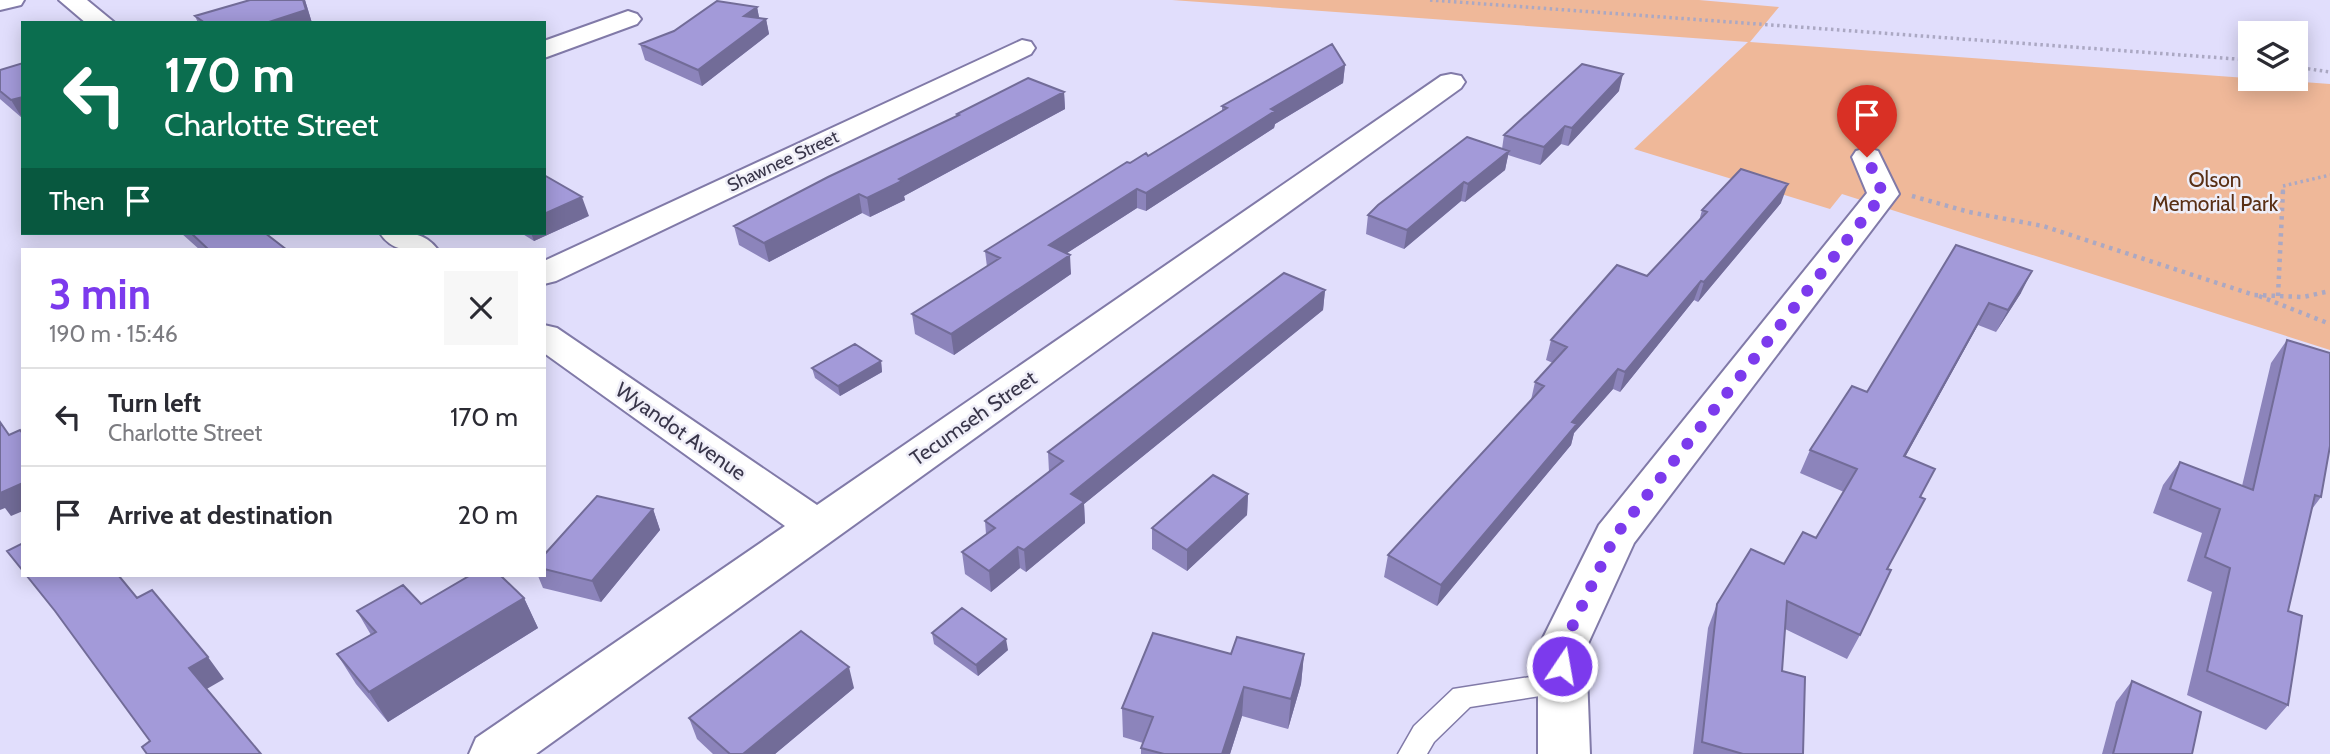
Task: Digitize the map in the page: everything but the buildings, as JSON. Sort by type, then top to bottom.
[{"type":"street","points":[[0,3],[12,0]]},
{"type":"street","points":[[71,0],[99,21]]},
{"type":"street","points":[[546,49],[628,19]]},
{"type":"street","name":"Shawnee Street","points":[[546,273],[1023,48]]},
{"type":"street","name":"Tecumseh Street","points":[[495,754],[1451,82]]},
{"type":"street","points":[[1564,754],[1562,648],[1615,536],[1883,194],[1874,172]]},
{"type":"street","points":[[399,235],[418,248]]},
{"type":"street","name":"Wyandot Avenue","points":[[546,337],[818,527]]},
{"type":"lane","points":[[1412,754],[1424,734],[1463,697],[1562,683]]},
{"type":"path","points":[[1430,0],[2238,59]]},
{"type":"path","points":[[2308,69],[2330,72]]},
{"type":"path","points":[[1874,172],[1969,212],[2043,226],[2254,295],[2330,324]]},
{"type":"path","points":[[2278,296],[2283,186],[2330,175]]},
{"type":"path","points":[[2254,295],[2303,297],[2330,291]]},
{"type":"green space","name":"Olson Memorial Park","points":[[1172,0],[1699,0],[1779,7],[1750,42],[2238,77],[2238,91],[2308,91],[2308,82],[2330,84],[2330,350],[1842,194],[1830,209],[1634,149],[1748,42]]},
{"type":"route","points":[[1562,666],[1562,648],[1615,536],[1883,194],[1867,157]]}]
